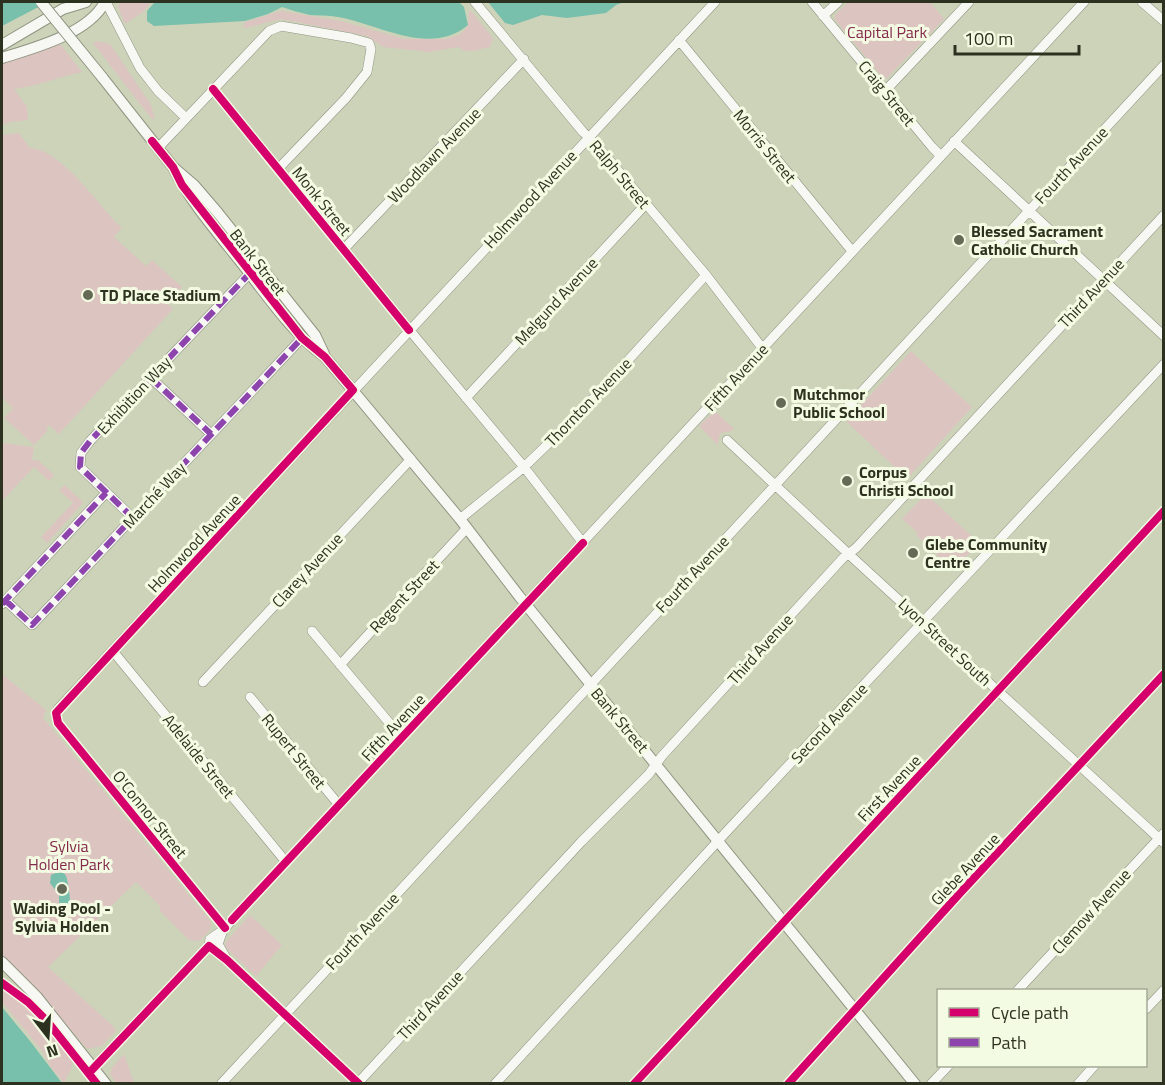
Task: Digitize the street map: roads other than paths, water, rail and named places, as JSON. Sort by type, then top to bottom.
[{"type":"main road","name":"Bank Street","points":[[41,2],[173,167],[196,188],[315,335],[325,357]]},
{"type":"main road","points":[[2,45],[63,9],[86,2]]},
{"type":"main road","points":[[2,58],[45,44],[71,31],[92,18],[106,2]]},
{"type":"main road","name":"Bank Street","points":[[173,167],[182,185],[302,338],[325,357],[411,459],[718,842],[915,1083]]},
{"type":"main road","points":[[250,273],[258,265]]},
{"type":"main road","points":[[2,962],[37,998],[106,1083]]},
{"type":"street","points":[[106,2],[140,68],[158,91],[186,118]]},
{"type":"street","name":"Ralph Street","points":[[476,2],[706,275],[763,349]]},
{"type":"street","name":"Holmwood Avenue","points":[[56,716],[58,709],[112,650],[715,2]]},
{"type":"street","name":"Craig Street","points":[[812,2],[940,155]]},
{"type":"street","points":[[823,16],[838,2]]},
{"type":"street","name":"Fifth Avenue","points":[[94,1066],[209,946],[210,939],[224,929],[1084,2]]},
{"type":"street","points":[[1142,2],[1164,21]]},
{"type":"street","points":[[885,90],[966,3]]},
{"type":"street","points":[[158,148],[269,31],[281,26],[369,43],[371,49],[367,72],[346,98],[279,169]]},
{"type":"street","name":"Morris Street","points":[[680,40],[852,251]]},
{"type":"street","name":"Woodlawn Avenue","points":[[344,249],[524,59]]},
{"type":"street","name":"Fourth Avenue","points":[[221,1083],[1164,65]]},
{"type":"street","name":"Monk Street","points":[[213,89],[583,543]]},
{"type":"street","points":[[954,141],[1164,336]]},
{"type":"street","name":"Melgund Avenue","points":[[465,398],[646,204]]},
{"type":"street","name":"Third Avenue","points":[[358,1083],[574,850],[649,774],[656,763],[840,561],[1164,215]]},
{"type":"street","name":"Exhibition Way","points":[[133,518],[80,467],[81,453],[250,273]]},
{"type":"street","name":"Thornton Avenue","points":[[463,523],[579,414],[706,275]]},
{"type":"street","name":"Marché Way","points":[[3,602],[32,625],[302,338]]},
{"type":"street","name":"Second Avenue","points":[[495,1083],[1164,364]]},
{"type":"street","points":[[151,378],[211,434]]},
{"type":"street","name":"Lyon Street South","points":[[728,440],[1079,765],[1162,838]]},
{"type":"street","name":"Clarey Avenue","points":[[203,682],[411,459]]},
{"type":"street","points":[[3,602],[106,492]]},
{"type":"street","name":"First Avenue","points":[[634,1083],[1164,511]]},
{"type":"street","name":"Regent Street","points":[[340,665],[463,523]]},
{"type":"street","points":[[312,631],[402,738]]},
{"type":"street","name":"Adelaide Street","points":[[112,650],[286,862]]},
{"type":"street","name":"Glebe Avenue","points":[[788,1083],[1164,674]]},
{"type":"street","name":"Rupert Street","points":[[250,697],[339,805]]},
{"type":"street","name":"O'Connor Street","points":[[56,716],[58,723],[224,929]]},
{"type":"street","name":"Clemow Avenue","points":[[1019,989],[1162,838]]},
{"type":"street","points":[[224,929],[218,944],[227,960]]},
{"type":"street","points":[[209,946],[227,960],[358,1083]]},
{"type":"street","points":[[1147,1008],[1164,990]]},
{"type":"street","points":[[931,1083],[946,1067]]},
{"type":"street","points":[[1078,1083],[1092,1067]]},
{"type":"water","points":[[2,2],[48,2],[2,26]]},
{"type":"water","points":[[155,2],[459,2],[464,7],[468,25],[453,34],[437,38],[421,38],[404,36],[338,17],[310,15],[282,7],[245,21],[154,26],[147,21],[147,11]]},
{"type":"water","points":[[488,2],[624,2],[606,13],[567,18],[542,15],[513,25],[505,23]]},
{"type":"water","name":"Wading Pool - Sylvia Holden","points":[[58,872],[66,876],[68,882],[70,906],[66,908],[59,905],[59,895],[50,883],[51,875]]},
{"type":"water","points":[[2,1007],[30,1041],[62,1083],[2,1083]]},
{"type":"place","name":"Blessed Sacrament Catholic Church","points":[[959,240]]},
{"type":"place","name":"TD Place Stadium","points":[[88,295]]},
{"type":"place","name":"Mutchmor Public School","points":[[781,403]]},
{"type":"place","name":"Corpus Christi School","points":[[847,481]]},
{"type":"place","name":"Glebe Community Centre","points":[[913,553]]},
{"type":"place","name":"Wading Pool - Sylvia Holden","points":[[62,889]]},
{"type":"park label","name":"Capital Park","points":[[887,32]]},
{"type":"park label","name":"Sylvia Holden Park","points":[[69,855]]}]
